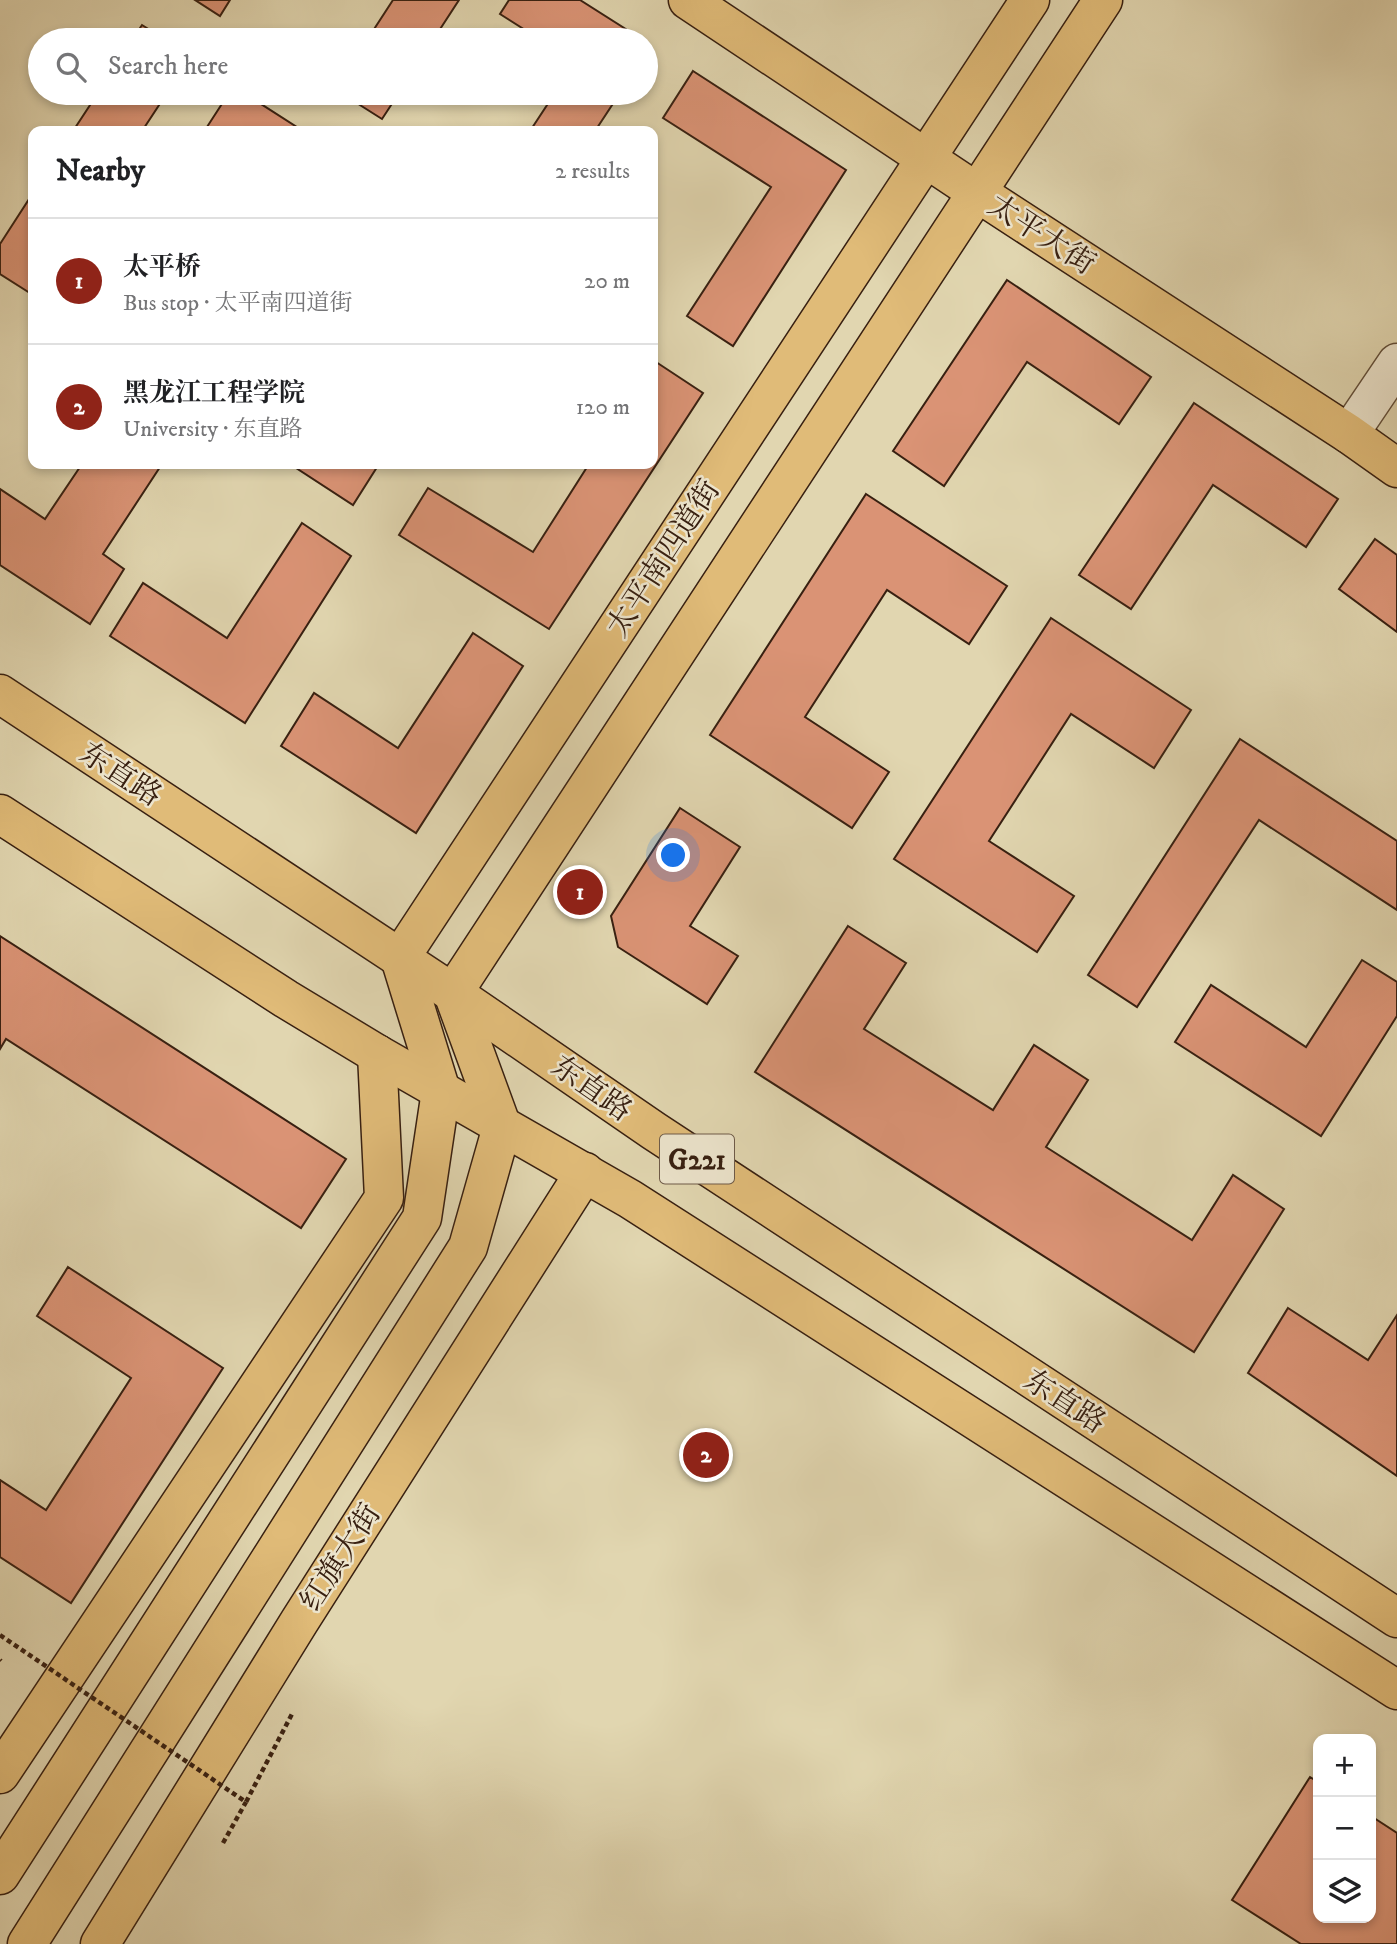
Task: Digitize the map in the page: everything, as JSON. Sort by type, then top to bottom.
[{"type":"main road","name":"太平大街","points":[[688,0],[1397,468]]},
{"type":"main road","name":"太平南四道街","points":[[400,958],[1030,0]]},
{"type":"main road","points":[[502,1127],[453,993],[1103,0]]},
{"type":"main road","name":"东直路","points":[[0,694],[453,993],[665,1138],[1397,1619]]},
{"type":"main road","name":"G221","points":[[0,814],[286,999],[630,1199],[1397,1690]]},
{"type":"main road","points":[[0,1875],[422,1218],[442,1091],[400,958]]},
{"type":"main road","points":[[0,1774],[384,1198],[377,1054]]},
{"type":"main road","name":"红旗大街","points":[[27,1944],[468,1247],[502,1127]]},
{"type":"main road","name":"红旗大街","points":[[100,1944],[299,1622],[585,1172]]},
{"type":"street","points":[[1349,434],[1397,363]]},
{"type":"path","points":[[0,1635],[246,1802]]},
{"type":"path","points":[[223,1843],[292,1714]]},
{"type":"building","points":[[195,0],[230,0],[220,16]]},
{"type":"building","points":[[393,0],[459,0],[441,28],[375,28]]},
{"type":"building","points":[[509,0],[580,0],[624,28],[522,28],[500,14]]},
{"type":"building","points":[[693,71],[846,170],[733,346],[687,316],[771,187],[663,118]]},
{"type":"building","points":[[90,105],[159,105],[145,126],[76,126]]},
{"type":"building","points":[[221,105],[263,105],[295,126],[208,126]]},
{"type":"building","points":[[360,105],[391,105],[382,119]]},
{"type":"building","points":[[547,105],[612,105],[598,126],[533,126]]},
{"type":"building","points":[[28,201],[28,292],[0,274],[0,244]]},
{"type":"building","points":[[1007,280],[1151,377],[1119,424],[1027,362],[944,486],[893,451]]},
{"type":"building","points":[[658,363],[703,393],[658,462]]},
{"type":"building","points":[[1194,403],[1338,499],[1306,547],[1213,485],[1131,609],[1079,575]]},
{"type":"building","points":[[79,469],[159,469],[103,554],[124,569],[90,624],[0,565],[0,489],[45,519]]},
{"type":"building","points":[[298,469],[376,469],[353,505]]},
{"type":"building","points":[[586,469],[653,469],[549,629],[399,535],[428,488],[533,552]]},
{"type":"building","points":[[866,494],[1007,586],[969,644],[887,590],[805,717],[889,772],[852,828],[710,735]]},
{"type":"building","points":[[302,523],[351,556],[245,723],[110,636],[143,583],[227,638]]},
{"type":"building","points":[[1375,539],[1397,555],[1397,632],[1339,589]]},
{"type":"building","points":[[1051,618],[1191,710],[1154,768],[1071,714],[989,841],[1074,896],[1037,952],[894,859]]},
{"type":"building","points":[[473,633],[523,666],[416,833],[281,746],[314,693],[398,748]]},
{"type":"building","points":[[1240,739],[1397,841],[1397,910],[1259,820],[1137,1007],[1088,975]]},
{"type":"building","points":[[680,808],[740,847],[690,926],[738,956],[707,1004],[618,947],[611,916]]},
{"type":"building","points":[[848,926],[906,963],[864,1029],[993,1110],[1034,1045],[1088,1080],[1046,1147],[1192,1240],[1233,1175],[1284,1209],[1194,1352],[755,1072]]},
{"type":"building","points":[[0,936],[346,1159],[301,1228],[6,1039],[0,1049]]},
{"type":"building","points":[[1362,960],[1397,982],[1397,1016],[1321,1136],[1175,1042],[1211,985],[1306,1047]]},
{"type":"building","points":[[68,1267],[223,1368],[71,1603],[0,1557],[0,1480],[46,1510],[131,1378],[37,1316]]},
{"type":"building","points":[[1288,1308],[1368,1360],[1397,1315],[1397,1476],[1248,1373]]},
{"type":"building","points":[[1310,1777],[1313,1779],[1313,1923],[1376,1923],[1376,1819],[1397,1833],[1397,1944],[1301,1944],[1232,1900]]},
{"type":"place","name":"太平桥","points":[[580,892]]},
{"type":"place","name":"黑龙江工程学院","points":[[706,1455]]}]
